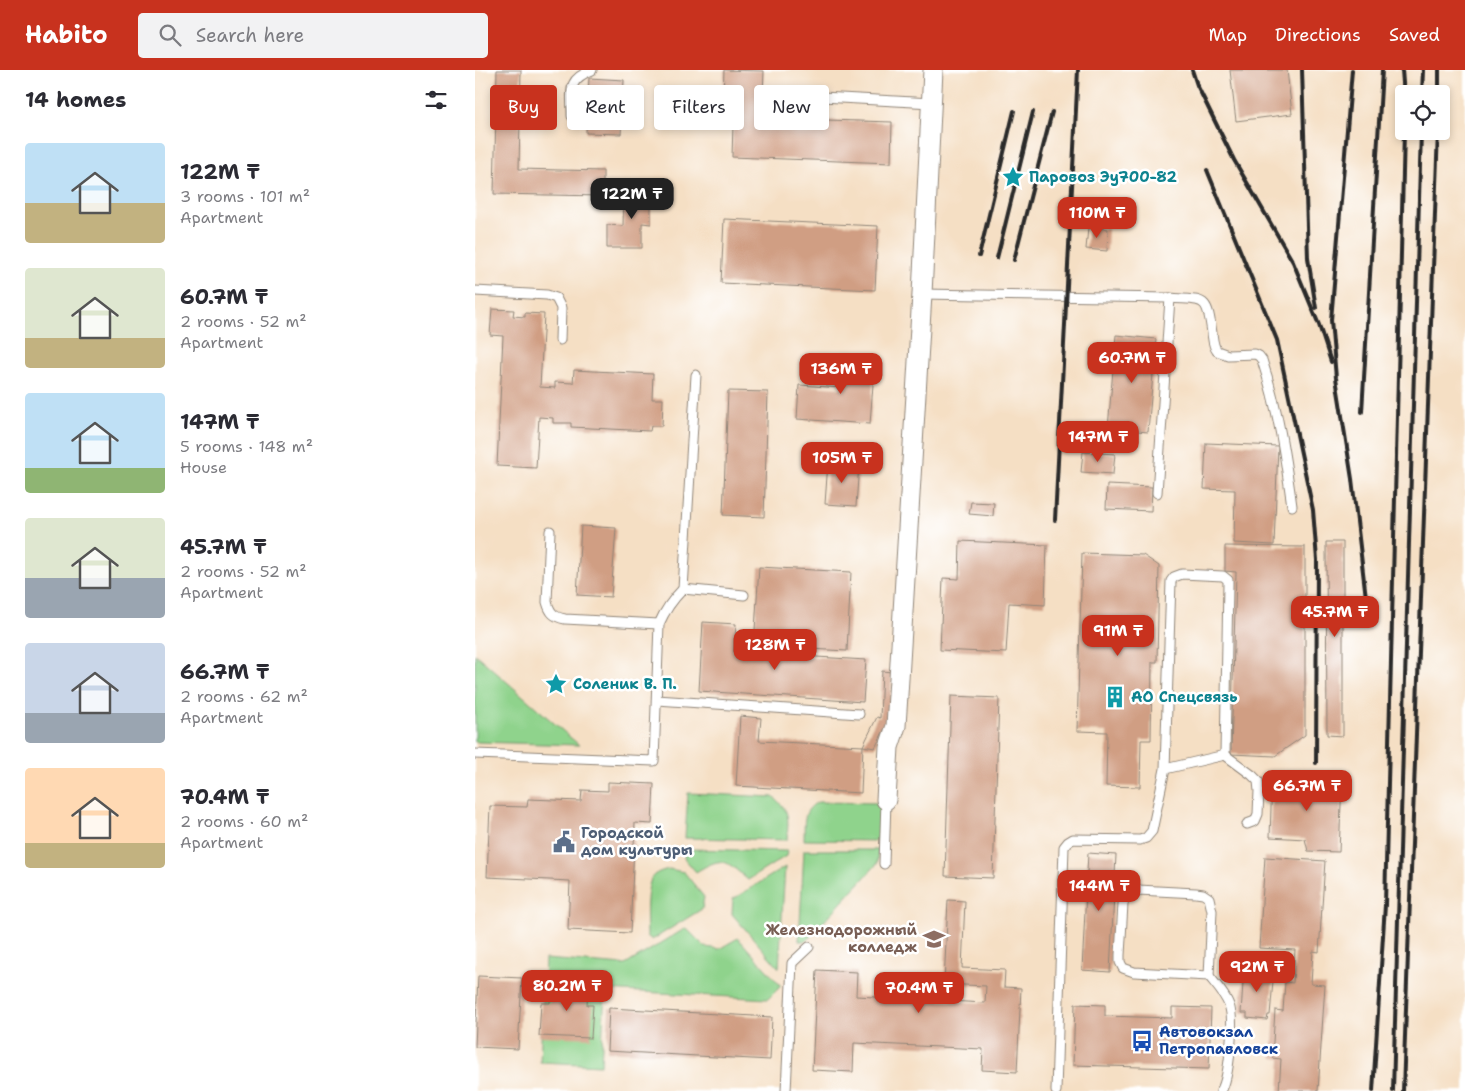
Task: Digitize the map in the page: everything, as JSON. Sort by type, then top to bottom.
[{"type":"street","points":[[887,800],[889,747],[896,726],[922,294],[933,70]]},
{"type":"lane","points":[[573,85],[581,75],[592,70]]},
{"type":"lane","points":[[829,97],[932,103]]},
{"type":"lane","points":[[475,291],[547,295],[556,298],[561,308],[560,340]]},
{"type":"lane","points":[[922,294],[1169,298],[1196,300],[1205,304],[1209,311],[1213,342],[1217,351],[1228,355],[1255,354],[1262,360],[1280,425],[1292,506]]},
{"type":"lane","points":[[1157,493],[1169,298]]},
{"type":"lane","points":[[475,754],[655,761],[659,624],[671,600],[683,589],[696,375]]},
{"type":"lane","points":[[550,531],[547,602],[553,615],[565,619],[659,624]]},
{"type":"lane","points":[[1057,1091],[1064,847],[1068,842],[1080,838],[1134,840],[1146,838],[1152,831],[1165,769],[1171,585],[1174,577],[1177,575],[1219,575],[1228,580],[1225,755]]},
{"type":"lane","points":[[683,589],[744,594]]},
{"type":"lane","points":[[657,700],[859,714]]},
{"type":"lane","points":[[1165,769],[1225,755],[1258,781],[1258,814],[1255,821],[1247,824]]},
{"type":"lane","points":[[884,864],[887,800]]},
{"type":"lane","points":[[1209,976],[1134,972],[1123,968],[1120,955],[1123,904],[1127,893],[1138,890],[1196,893],[1203,894],[1209,898],[1212,911],[1209,976],[1225,997],[1230,1008],[1231,1022],[1227,1078],[1221,1091]]},
{"type":"lane","points":[[786,1091],[792,963],[809,946]]},
{"type":"green space","points":[[475,654],[579,745],[475,742]]},
{"type":"green space","points":[[688,793],[773,797],[786,811],[787,840],[685,838]]},
{"type":"green space","points":[[818,802],[881,803],[878,841],[804,840],[806,813]]},
{"type":"green space","points":[[685,849],[787,851],[786,856],[748,880],[724,862],[713,863],[696,872],[684,858]]},
{"type":"green space","points":[[804,850],[878,850],[877,864],[806,941],[799,941]]},
{"type":"green space","points":[[785,867],[779,968],[732,914],[733,899]]},
{"type":"green space","points":[[669,869],[684,872],[704,897],[702,909],[652,940],[647,936],[649,887],[654,875]]},
{"type":"green space","points":[[686,928],[705,947],[719,949],[738,938],[781,986],[768,999],[605,990],[601,1065],[540,1062],[545,959],[625,965]]},
{"type":"building","points":[[497,70],[521,70],[521,85],[497,85]]},
{"type":"building","points":[[724,70],[764,71],[763,85],[754,85],[754,130],[829,130],[829,120],[892,122],[891,163],[732,157],[733,130],[744,130],[744,85],[723,85]]},
{"type":"building","points":[[1230,70],[1287,70],[1292,114],[1236,121]]},
{"type":"building","points":[[589,78],[624,80],[624,85],[589,85]]},
{"type":"building","points":[[496,130],[520,130],[519,169],[603,171],[603,196],[494,194]]},
{"type":"building","points":[[586,130],[621,130],[621,134],[586,133]]},
{"type":"building","points":[[624,188],[651,188],[651,224],[642,223],[642,248],[607,248],[607,225],[623,226]]},
{"type":"building","points":[[724,219],[878,226],[875,290],[721,283]]},
{"type":"building","points":[[1088,228],[1108,229],[1107,251],[1086,249]]},
{"type":"building","points":[[492,309],[514,310],[513,316],[525,317],[525,313],[544,314],[540,387],[555,388],[555,382],[573,383],[574,370],[653,374],[652,399],[663,399],[662,426],[651,426],[650,431],[571,427],[571,423],[553,423],[553,418],[539,417],[536,468],[497,466],[503,336],[490,335]]},
{"type":"building","points":[[1116,335],[1156,339],[1148,432],[1108,428]]},
{"type":"building","points":[[843,356],[875,358],[870,424],[797,419],[799,385],[841,388]]},
{"type":"building","points":[[728,391],[768,392],[764,517],[723,515]]},
{"type":"building","points":[[1206,443],[1278,446],[1274,545],[1234,543],[1235,490],[1204,489]]},
{"type":"building","points":[[1083,452],[1115,454],[1113,474],[1081,472]]},
{"type":"building","points":[[828,462],[859,464],[856,506],[825,504]]},
{"type":"building","points":[[1107,485],[1152,487],[1151,511],[1106,509]]},
{"type":"building","points":[[971,502],[994,503],[993,516],[969,514]]},
{"type":"building","points":[[581,526],[616,528],[611,597],[577,595]]},
{"type":"building","points":[[960,541],[1047,545],[1045,605],[1009,603],[1006,653],[940,650],[943,578],[959,579]]},
{"type":"building","points":[[1326,542],[1343,542],[1343,736],[1327,735]]},
{"type":"building","points":[[1225,546],[1305,547],[1305,735],[1275,756],[1231,754],[1236,572],[1225,571]]},
{"type":"building","name":"АО Спецсвязь","points":[[1082,553],[1143,555],[1159,566],[1157,662],[1152,662],[1151,740],[1141,740],[1140,787],[1106,786],[1107,732],[1077,731]]},
{"type":"building","points":[[759,567],[851,572],[847,651],[754,646]]},
{"type":"building","points":[[703,622],[736,624],[734,652],[866,660],[863,702],[699,691]]},
{"type":"building","points":[[882,671],[892,672],[890,718],[875,748],[863,746],[877,717],[880,718]]},
{"type":"building","points":[[951,696],[999,698],[993,878],[945,876]]},
{"type":"building","points":[[740,716],[761,718],[759,741],[863,746],[861,793],[736,786]]},
{"type":"building","points":[[1272,779],[1342,781],[1339,852],[1308,851],[1305,839],[1270,837]]},
{"type":"building","points":[[608,782],[654,784],[652,824],[635,823],[630,933],[568,930],[570,881],[487,877],[490,806],[527,807],[528,799],[581,801],[582,790],[608,791]]},
{"type":"building","points":[[1088,853],[1116,855],[1110,972],[1082,970]]},
{"type":"building","points":[[1265,857],[1325,861],[1319,952],[1313,951],[1311,984],[1325,985],[1318,1091],[1279,1091],[1281,1059],[1272,1058],[1275,1010],[1283,1011],[1285,982],[1293,983],[1295,950],[1259,948]]},
{"type":"building","points":[[948,900],[965,901],[962,968],[1005,970],[1004,987],[1021,988],[1017,1072],[982,1070],[983,1049],[854,1043],[853,1072],[812,1070],[817,970],[857,972],[856,996],[985,1003],[986,986],[944,984]]},
{"type":"building","points":[[1244,968],[1274,970],[1270,1015],[1268,1015],[1267,1020],[1247,1018],[1247,1013],[1241,1013]]},
{"type":"building","points":[[478,976],[522,978],[518,1049],[475,1047]]},
{"type":"building","points":[[550,983],[588,984],[587,1005],[593,1005],[591,1038],[539,1036],[541,1003],[550,1003]]},
{"type":"building","name":"Автовокзал Петропавловск","points":[[1075,1004],[1105,1005],[1105,1016],[1172,1018],[1172,1007],[1211,1008],[1209,1069],[1073,1065]]},
{"type":"building","points":[[609,1008],[772,1017],[770,1060],[607,1051]]},
{"type":"railway","points":[[1055,520],[1078,70]]},
{"type":"railway","points":[[1192,70],[1197,85],[1234,160],[1293,262],[1319,325],[1331,362]]},
{"type":"railway","points":[[1302,70],[1308,258],[1316,308]]},
{"type":"railway","points":[[1352,70],[1331,320],[1336,378],[1352,479],[1369,623]]},
{"type":"railway","points":[[1362,412],[1382,70]]},
{"type":"railway","points":[[1402,70],[1403,85]]},
{"type":"railway","points":[[1422,85],[1423,70]]},
{"type":"railway","points":[[1439,70],[1439,85]]},
{"type":"railway","points":[[979,256],[1014,111]]},
{"type":"railway","points":[[997,258],[1033,112]]},
{"type":"railway","points":[[1014,260],[1052,112]]},
{"type":"railway","points":[[1373,1091],[1385,905],[1404,140]]},
{"type":"railway","points":[[1393,1091],[1421,140]]},
{"type":"railway","points":[[1403,1091],[1438,140]]},
{"type":"railway","points":[[1207,170],[1277,340],[1313,510],[1317,560],[1316,763]]},
{"type":"place","name":"Паровоз Эу700-82","points":[[1013,177]]},
{"type":"place","name":"Соленик В. П.","points":[[556,684]]},
{"type":"place","name":"АО Спецсвязь","points":[[1115,697]]},
{"type":"place","name":"Городской дом культуры","points":[[564,842]]},
{"type":"place","name":"Железнодорожный колледж","points":[[934,939]]},
{"type":"place","name":"Автовокзал Петропавловск","points":[[1142,1041]]}]
